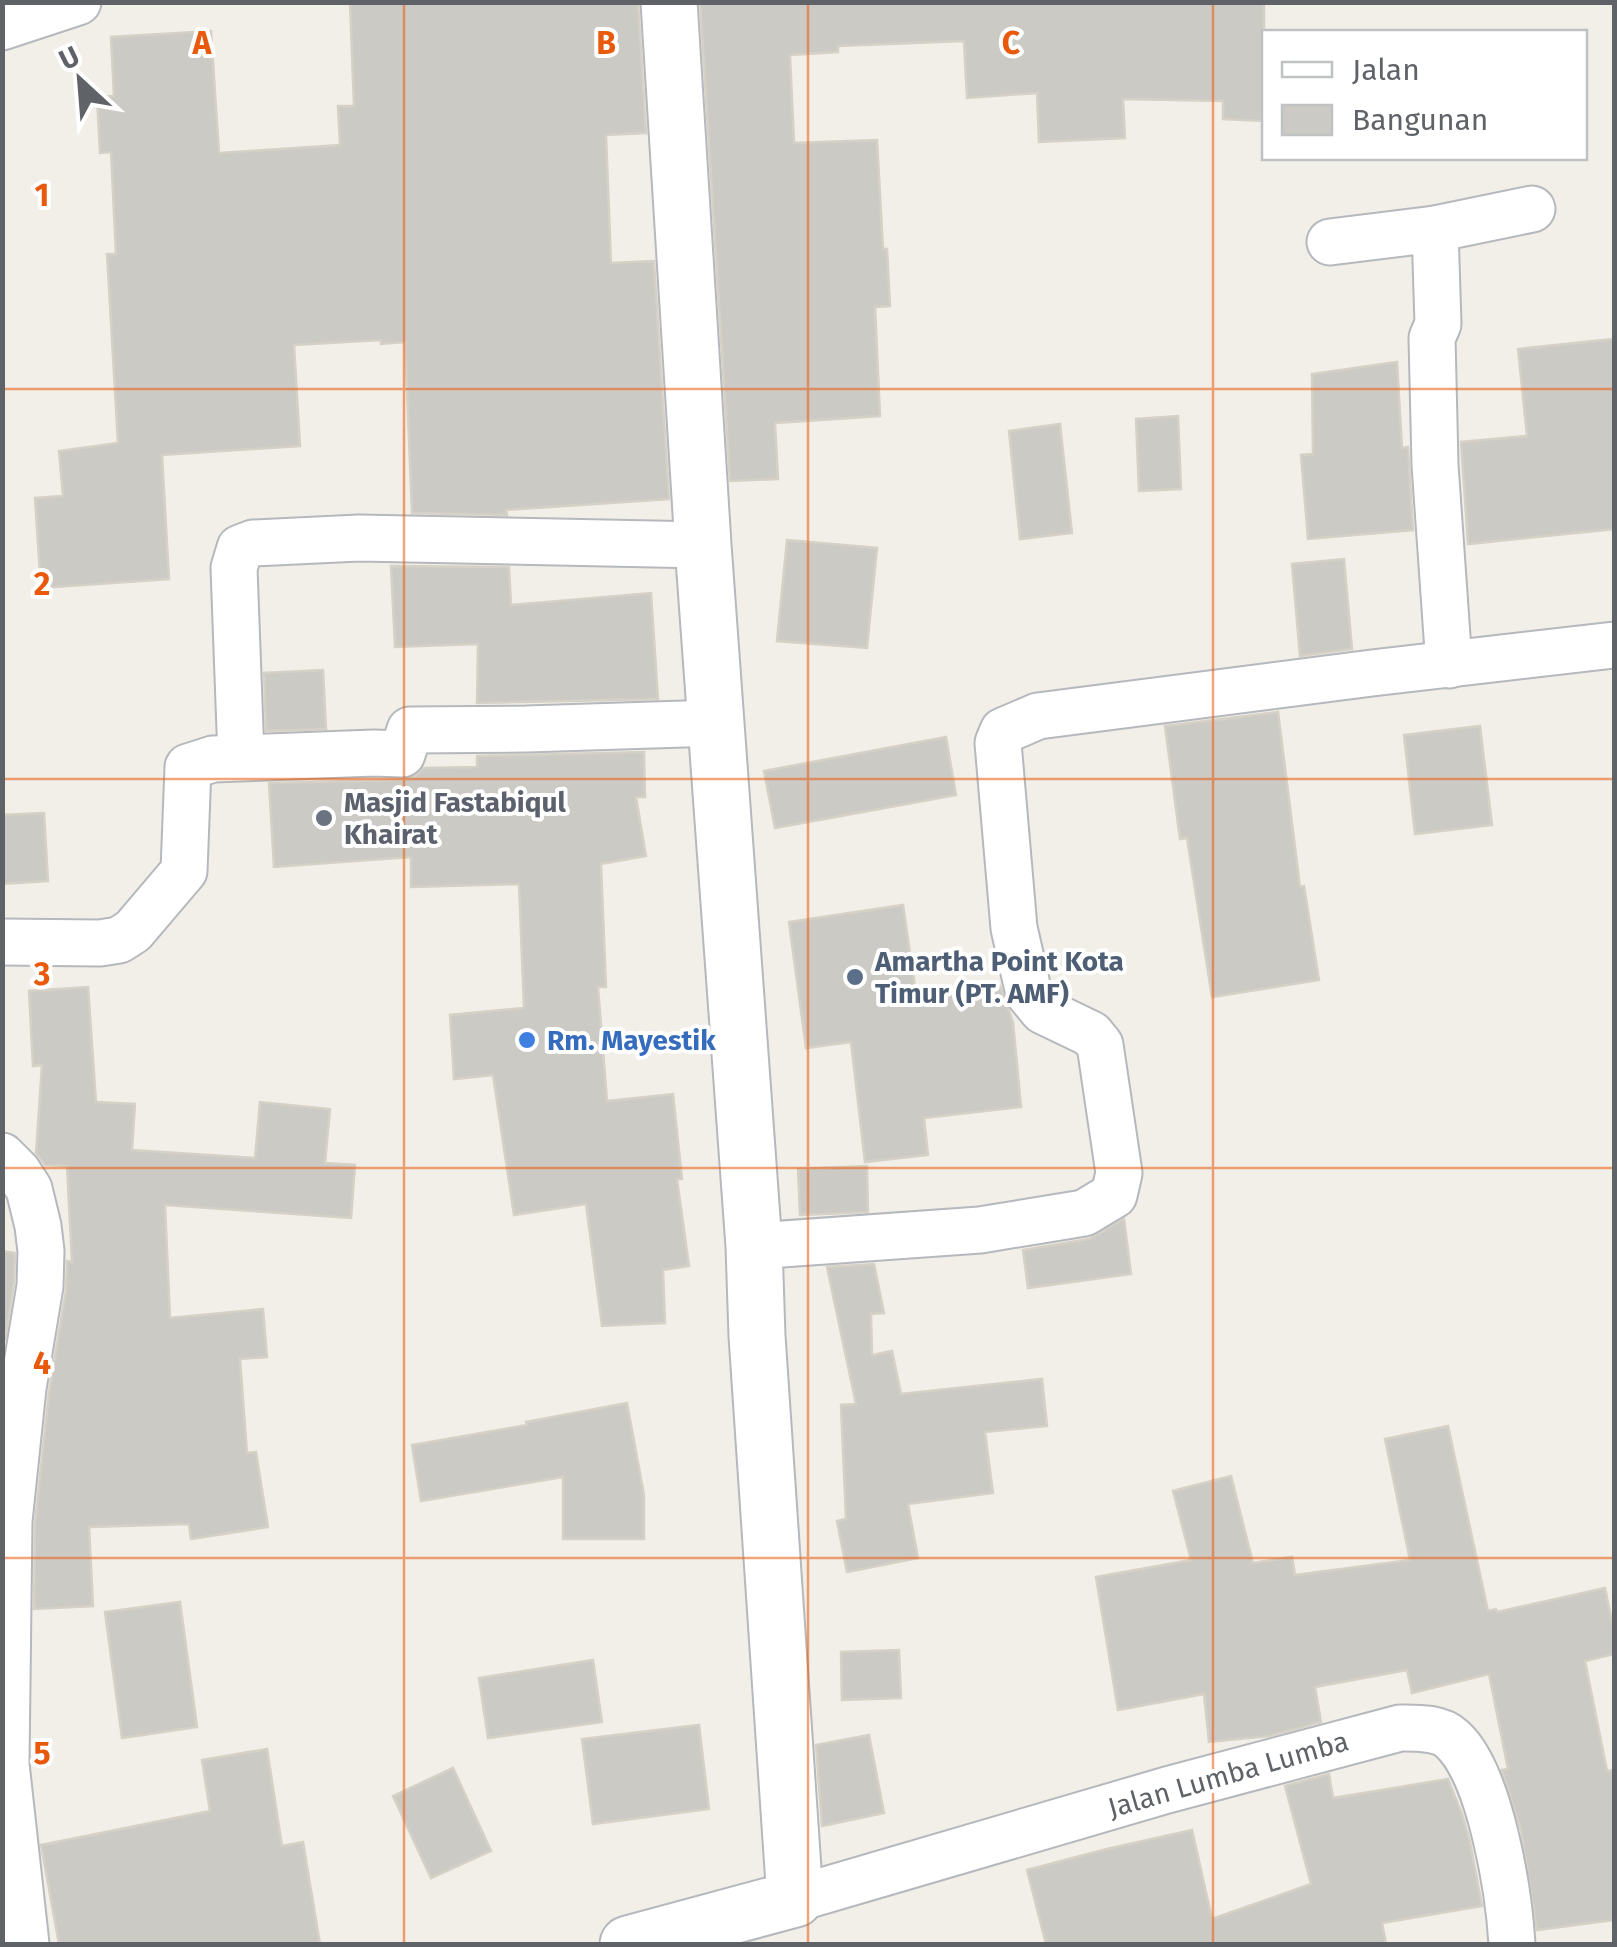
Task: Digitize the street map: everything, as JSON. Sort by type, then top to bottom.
[{"type":"street","points":[[20,16],[78,2]]},
{"type":"street","points":[[633,1944],[795,1900],[669,2]]},
{"type":"street","points":[[1330,242],[1434,228],[1532,208]]},
{"type":"street","points":[[1434,228],[1438,324],[1432,338],[1435,465],[1450,664]]},
{"type":"street","points":[[241,758],[234,568],[240,548],[253,543],[358,538],[703,544]]},
{"type":"street","points":[[754,1246],[980,1230],[1084,1213],[1114,1196],[1119,1173],[1100,1045],[1091,1034],[1043,1011],[1029,994],[1014,928],[998,744],[1003,731],[1038,716],[1614,646]]},
{"type":"street","points":[[2,942],[100,943],[119,940],[134,930],[184,870],[188,768],[213,759],[402,754],[410,730],[716,724]]},
{"type":"street","points":[[2,1156],[29,1189],[41,1251],[40,1286],[23,1388],[9,1521],[6,1764],[26,1944]]},
{"type":"street","name":"Jalan Lumba Lumba","points":[[795,1900],[1167,1790],[1386,1731],[1420,1728],[1450,1736],[1464,1753],[1482,1790],[1498,1848],[1512,1944]]},
{"type":"building","points":[[350,2],[638,2],[646,133],[606,135],[611,263],[654,261],[669,499],[506,510],[507,515],[412,513],[405,342],[294,345],[300,446],[162,455],[169,579],[41,588],[35,498],[63,496],[59,451],[118,443],[107,254],[116,254],[111,152],[100,153],[97,97],[114,96],[111,37],[211,31],[219,153],[340,145],[338,106],[354,106]]},
{"type":"building","points":[[700,2],[1264,2],[1262,121],[1223,119],[1223,101],[1123,99],[1125,138],[1039,142],[1037,93],[967,98],[964,41],[838,46],[838,52],[790,55],[794,143],[877,140],[890,306],[875,307],[880,416],[775,423],[778,479],[730,481]]},
{"type":"building","points":[[1614,339],[1614,529],[1468,544],[1461,442],[1527,436],[1518,349]]},
{"type":"building","points":[[1397,362],[1402,448],[1408,447],[1413,530],[1308,539],[1301,455],[1313,454],[1312,374]]},
{"type":"building","points":[[1178,416],[1181,489],[1139,491],[1136,419]]},
{"type":"building","points":[[1060,424],[1072,533],[1020,539],[1009,431]]},
{"type":"building","points":[[787,540],[877,548],[867,648],[777,641]]},
{"type":"building","points":[[1344,559],[1352,649],[1300,656],[1292,564]]},
{"type":"building","points":[[391,566],[509,567],[511,605],[651,593],[658,699],[477,703],[478,644],[395,647]]},
{"type":"building","points":[[323,670],[326,729],[266,731],[264,673]]},
{"type":"building","points":[[1278,712],[1300,887],[1304,886],[1319,980],[1212,997],[1187,838],[1180,839],[1165,726]]},
{"type":"building","points":[[1480,726],[1492,825],[1415,834],[1404,735]]},
{"type":"building","points":[[946,737],[956,795],[775,828],[764,771]]},
{"type":"building","points":[[644,752],[645,797],[636,797],[646,856],[601,864],[606,987],[598,987],[607,1101],[673,1094],[682,1179],[677,1179],[689,1266],[663,1270],[665,1323],[602,1326],[586,1204],[514,1215],[493,1075],[454,1079],[450,1015],[524,1008],[519,884],[411,887],[411,857],[274,867],[269,783],[402,780],[416,776],[423,768],[477,767],[477,756]]},
{"type":"building","points":[[44,813],[48,881],[2,884],[2,815]]},
{"type":"building","points":[[903,905],[916,994],[1000,986],[1013,1022],[1021,1107],[924,1118],[928,1155],[865,1162],[851,1042],[806,1048],[789,922]]},
{"type":"building","points":[[88,987],[96,1102],[135,1104],[132,1150],[255,1158],[260,1102],[330,1109],[325,1163],[355,1165],[351,1218],[165,1205],[170,1318],[263,1309],[267,1357],[240,1359],[247,1453],[256,1452],[268,1527],[191,1539],[189,1524],[89,1527],[93,1606],[34,1609],[35,1523],[49,1392],[67,1261],[72,1262],[67,1166],[45,1165],[36,1153],[42,1065],[33,1066],[29,991]]},
{"type":"building","points":[[867,1166],[868,1212],[800,1215],[798,1169]]},
{"type":"building","points":[[1124,1219],[1131,1274],[1028,1288],[1023,1250],[1089,1239]]},
{"type":"building","points":[[2,1251],[15,1253],[5,1339],[2,1338]]},
{"type":"building","points":[[874,1264],[884,1313],[871,1314],[872,1355],[892,1351],[901,1394],[1042,1379],[1047,1426],[985,1432],[993,1493],[908,1504],[918,1558],[847,1572],[837,1521],[846,1519],[841,1405],[856,1404],[827,1267]]},
{"type":"building","points":[[627,1403],[644,1495],[644,1539],[563,1539],[563,1477],[421,1501],[412,1445]]},
{"type":"building","points":[[1448,1426],[1488,1611],[1605,1588],[1614,1654],[1585,1661],[1607,1771],[1614,1770],[1614,1920],[1537,1930],[1521,1830],[1502,1770],[1508,1769],[1489,1674],[1412,1693],[1407,1670],[1315,1687],[1321,1722],[1269,1736],[1209,1742],[1204,1694],[1118,1710],[1096,1577],[1191,1560],[1173,1491],[1231,1476],[1253,1563],[1292,1557],[1295,1575],[1410,1560],[1385,1439]]},
{"type":"building","points":[[180,1602],[197,1727],[122,1738],[105,1612]]},
{"type":"building","points":[[899,1650],[901,1698],[842,1700],[841,1652]]},
{"type":"building","points":[[593,1660],[602,1722],[488,1738],[479,1678]]},
{"type":"building","points":[[699,1725],[709,1809],[593,1824],[582,1739]]},
{"type":"building","points":[[869,1735],[884,1813],[822,1826],[816,1745]]},
{"type":"building","points":[[267,1749],[282,1846],[303,1842],[320,1944],[59,1944],[41,1845],[210,1811],[202,1760]]},
{"type":"building","points":[[453,1768],[491,1851],[431,1878],[393,1796]]},
{"type":"building","points":[[1329,1774],[1333,1798],[1448,1779],[1470,1842],[1482,1906],[1382,1923],[1386,1944],[1046,1944],[1027,1870],[1107,1849],[1192,1830],[1212,1919],[1311,1884],[1285,1786]]},
{"type":"place","name":"Masjid Fastabiqul Khairat","points":[[324,818]]},
{"type":"place","name":"Amartha Point Kota Timur (PT. AMF)","points":[[855,977]]},
{"type":"place","name":"Rm. Mayestik","points":[[527,1040]]}]
